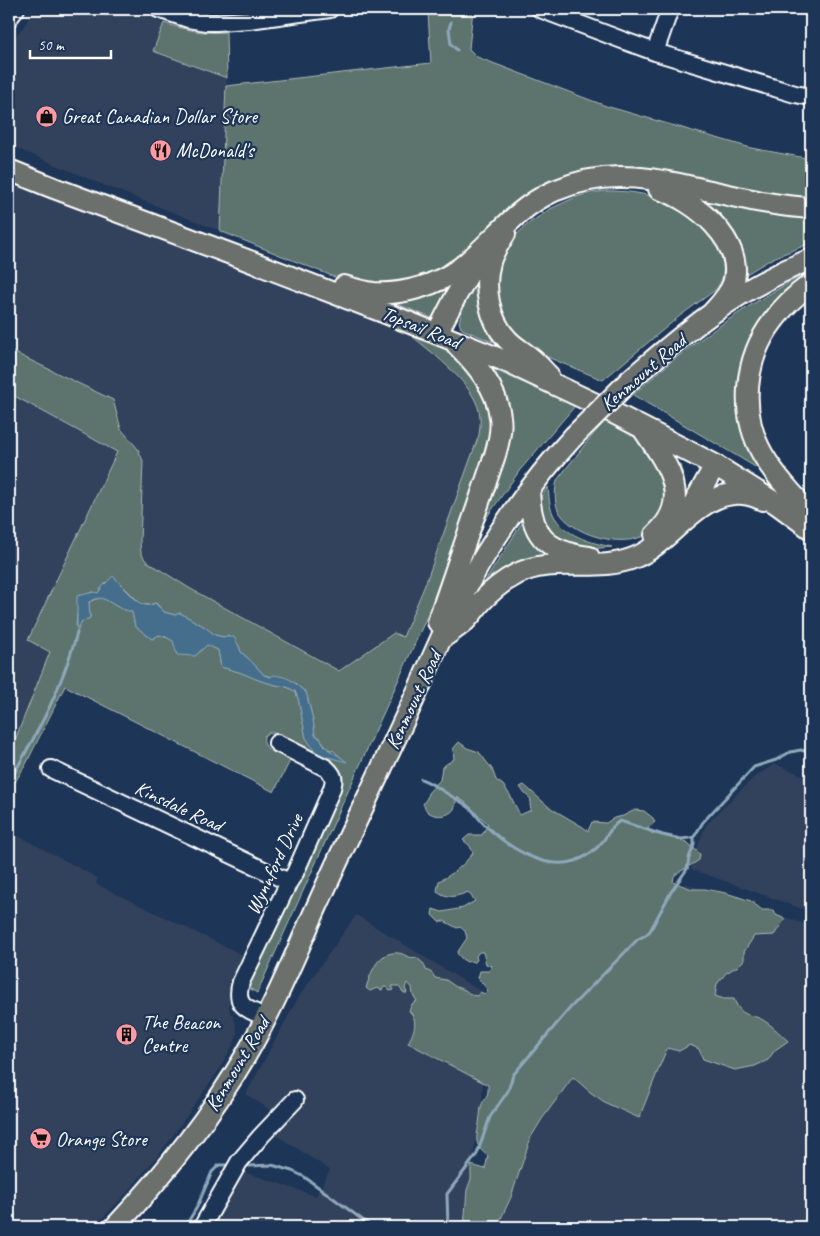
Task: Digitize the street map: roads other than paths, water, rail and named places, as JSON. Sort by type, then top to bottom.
[{"type":"main road","name":"Topsail Road","points":[[9,170],[506,361],[715,465],[777,504],[811,529]]},
{"type":"main road","points":[[274,271],[374,293],[397,292],[429,284],[459,268],[517,214],[535,201],[566,186],[591,179],[622,176],[647,178],[760,201],[811,208]]},
{"type":"main road","points":[[558,386],[534,360],[505,336],[490,306],[488,279],[489,265],[499,242],[505,234],[522,217],[556,197],[576,189],[592,186],[632,184],[666,191],[680,197],[698,210],[723,236],[731,251],[734,264],[734,277],[731,288],[713,312]]},
{"type":"main road","points":[[424,676],[441,610],[489,473],[501,427],[498,405],[489,386],[471,359],[444,337],[464,281],[488,242]]},
{"type":"main road","name":"Kenmount Road","points":[[115,1227],[167,1168],[211,1110],[246,1055],[266,1017],[454,610],[490,548],[529,490],[574,436],[631,379],[664,351],[713,312],[773,277],[811,259]]},
{"type":"main road","points":[[811,284],[783,309],[765,333],[752,363],[747,400],[752,427],[770,468],[811,514]]},
{"type":"main road","points":[[529,490],[531,516],[536,530],[545,541],[557,548],[578,555],[594,557],[621,554],[641,546],[666,524],[673,509],[675,490],[668,467],[642,427]]},
{"type":"main road","points":[[680,524],[691,510],[715,465]]},
{"type":"main road","points":[[441,639],[462,624],[492,592],[516,575],[529,569],[545,566],[604,565],[635,557],[652,549],[705,504],[717,498],[741,494],[777,504]]},
{"type":"street","points":[[9,18],[16,9]]},
{"type":"street","points":[[158,9],[188,19],[206,22],[232,22],[281,12],[330,9]]},
{"type":"street","points":[[540,9],[655,52],[811,97]]},
{"type":"street","points":[[655,52],[670,9]]},
{"type":"street","name":"Wynnford Drive","points":[[266,1017],[249,1010],[243,1005],[239,998],[241,982],[295,873],[331,791],[334,778],[332,773],[326,768],[277,743]]},
{"type":"street","name":"Kinsdale Road","points":[[51,769],[289,882]]},
{"type":"street","points":[[202,1227],[239,1162],[295,1100]]},
{"type":"waterway","points":[[451,22],[449,29],[451,44],[457,50]]},
{"type":"waterway","points":[[9,783],[54,698],[77,633]]},
{"type":"waterway","points":[[421,779],[468,807],[495,834],[516,849],[539,860],[563,863],[575,861],[590,853],[600,844],[617,822],[620,821],[681,839],[694,837],[703,822],[754,767],[776,760],[790,752],[801,750],[811,753]]},
{"type":"waterway","points":[[448,1227],[447,1194],[477,1154],[490,1117],[508,1091],[513,1075],[571,1007],[638,939],[650,931],[671,892],[687,869],[694,845],[694,837]]},
{"type":"waterway","points":[[185,1227],[197,1207],[212,1172],[219,1165],[227,1165]]},
{"type":"waterway","points":[[248,1166],[272,1165],[303,1176],[372,1227]]},
{"type":"place","name":"Great Canadian Dollar Store","points":[[46,116]]},
{"type":"place","name":"McDonald's","points":[[160,150]]},
{"type":"place","name":"The Beacon Centre","points":[[126,1034]]},
{"type":"place","name":"Orange Store","points":[[40,1139]]}]
